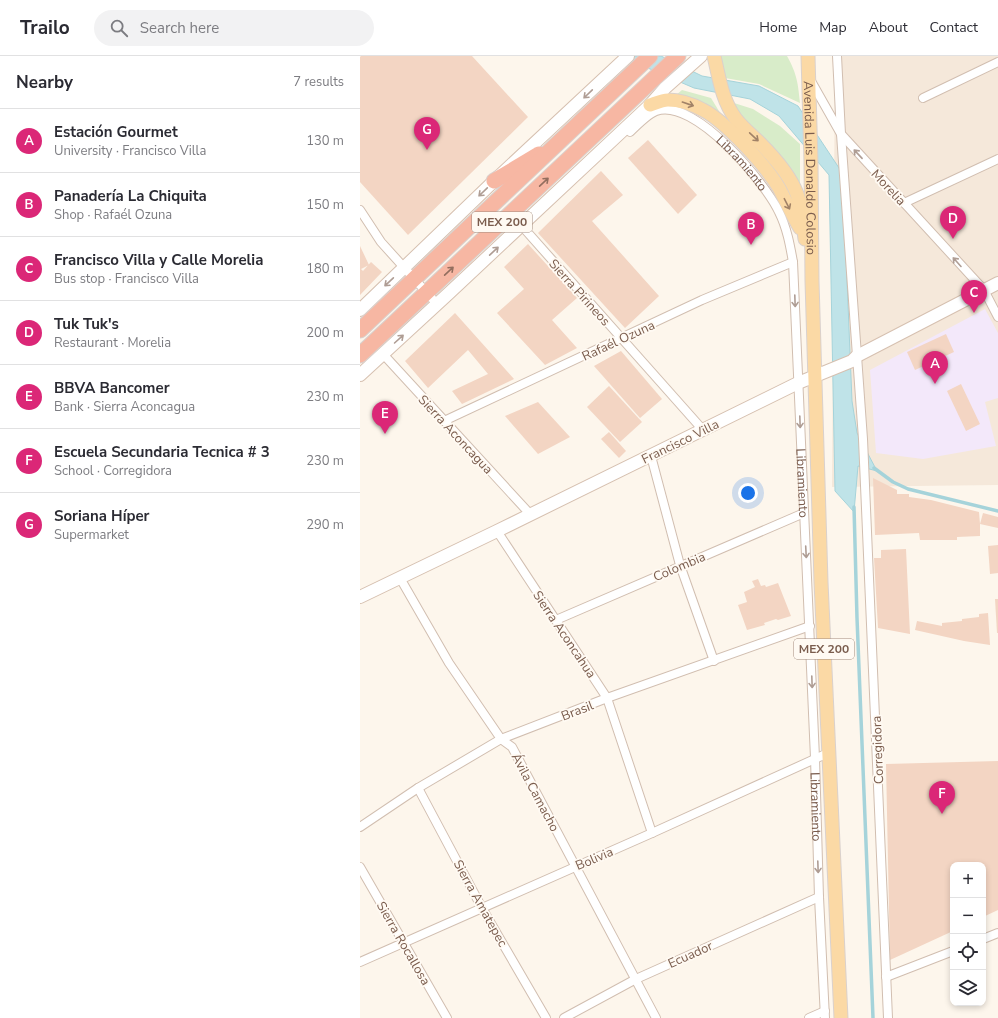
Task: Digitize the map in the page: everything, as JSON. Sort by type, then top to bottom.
[{"type":"highway","name":"MEX 200","points":[[360,330],[564,139],[650,56]]},
{"type":"highway","name":"MEX 200","points":[[360,355],[614,118],[678,56]]},
{"type":"highway","points":[[494,181],[564,139]]},
{"type":"main road","points":[[797,56],[808,75]]},
{"type":"main road","name":"Avenida Luis Donaldo Colosio","points":[[808,56],[812,281]]},
{"type":"main road","name":"Avenida Luis Donaldo Colosio","points":[[714,57],[722,91],[729,108],[736,118],[781,168],[791,182],[797,195],[812,281],[821,373],[821,582],[841,1018]]},
{"type":"main road","points":[[650,105],[666,100],[679,101],[704,110],[720,122],[766,170],[778,188],[805,239]]},
{"type":"street","points":[[360,310],[494,181],[588,95],[628,56]]},
{"type":"street","name":"Corregidora","points":[[837,56],[854,358],[863,439],[888,1018]]},
{"type":"street","points":[[360,375],[650,105],[665,88],[698,58]]},
{"type":"street","points":[[923,98],[998,62]]},
{"type":"street","name":"Morelia","points":[[808,75],[841,134],[984,290],[998,317]]},
{"type":"street","name":"Libramiento","points":[[581,169],[603,154],[656,112],[666,110],[684,114],[714,134],[762,183],[780,213],[788,235],[793,262],[810,626],[819,897],[825,1014]]},
{"type":"street","points":[[904,203],[998,159]]},
{"type":"street","points":[[360,210],[381,242],[437,304]]},
{"type":"street","name":"Sierra Pirineos","points":[[521,225],[703,430]]},
{"type":"street","name":"Rafaél Ozuna","points":[[444,421],[702,300],[793,262]]},
{"type":"street","name":"Francisco Villa","points":[[360,597],[798,383],[854,358],[998,283]]},
{"type":"street","name":"Sierra Aconcagua","points":[[383,354],[530,514]]},
{"type":"street","points":[[651,456],[680,565],[714,661]]},
{"type":"street","name":"Colombia","points":[[556,620],[680,565],[804,513]]},
{"type":"street","name":"Sierra Aconcahua","points":[[497,531],[607,698],[652,833]]},
{"type":"street","name":"Ávila Camacho","points":[[400,578],[449,663],[501,739],[512,747],[656,1018]]},
{"type":"street","points":[[808,584],[821,582]]},
{"type":"street","name":"Brasil","points":[[360,827],[418,788],[501,739],[607,698],[810,626]]},
{"type":"street","name":"Bolivia","points":[[360,962],[652,833],[828,753]]},
{"type":"street","name":"Sierra Amatepec","points":[[418,788],[482,908],[546,1018]]},
{"type":"street","name":"Sierra Rocallosa","points":[[360,867],[447,1018]]},
{"type":"street","name":"Ecuador","points":[[564,1018],[636,979],[819,897]]},
{"type":"street","points":[[986,938],[998,932]]},
{"type":"street","points":[[886,977],[950,952]]},
{"type":"street","points":[[809,1018],[825,1014]]},
{"type":"shaded area","points":[[835,56],[998,56],[998,485],[832,487]]},
{"type":"shaded area","points":[[985,309],[998,333],[998,398],[985,402],[996,446],[923,459],[876,453],[870,370]]},
{"type":"green space","points":[[721,56],[787,56],[793,68],[799,90],[800,103],[759,84],[725,78]]},
{"type":"green space","points":[[682,90],[711,98],[725,121],[675,96]]},
{"type":"green space","points":[[734,103],[753,109],[780,126],[800,144],[800,186],[740,117]]},
{"type":"water","points":[[620,56],[661,56],[702,76],[759,86],[798,106],[843,174],[852,401],[857,433],[877,471],[858,466],[854,512],[835,491],[829,175],[779,116],[750,99],[694,88]]},
{"type":"building","points":[[361,56],[472,56],[528,117],[408,235],[360,182]]},
{"type":"building","points":[[648,140],[697,195],[678,214],[628,158]]},
{"type":"building","points":[[601,171],[623,195],[592,221],[659,296],[625,328],[538,233]]},
{"type":"building","points":[[528,244],[577,298],[552,320],[577,348],[545,365],[497,313],[524,289],[504,267]]},
{"type":"building","points":[[360,246],[369,265],[371,262],[382,272],[360,295]]},
{"type":"building","points":[[455,313],[514,379],[462,404],[452,391],[488,374],[468,350],[428,388],[405,361]]},
{"type":"building","points":[[946,334],[954,352],[915,370],[907,352]]},
{"type":"building","points":[[621,351],[662,399],[640,418],[594,366]]},
{"type":"building","points":[[961,384],[980,424],[966,431],[947,391]]},
{"type":"building","points":[[609,386],[642,422],[620,442],[587,407]]},
{"type":"building","points":[[538,402],[570,437],[538,454],[505,416]]},
{"type":"building","points":[[609,432],[626,451],[619,458],[601,439]]},
{"type":"building","points":[[873,478],[897,490],[897,494],[909,494],[909,497],[931,500],[979,512],[980,536],[957,537],[957,540],[920,540],[919,533],[875,535]]},
{"type":"building","points":[[983,513],[998,517],[998,528],[980,524]]},
{"type":"building","points":[[998,545],[998,573],[990,574],[988,546]]},
{"type":"building","points":[[906,549],[910,634],[878,628],[874,558],[881,558],[881,550]]},
{"type":"building","points":[[758,579],[761,586],[765,585],[766,587],[778,583],[791,616],[778,620],[776,619],[764,623],[765,625],[747,630],[738,605],[747,602],[744,592],[755,587],[752,581]]},
{"type":"building","points":[[995,599],[998,599],[998,633],[997,633]]},
{"type":"building","points":[[988,613],[990,645],[915,630],[917,621],[942,626],[942,623],[962,621],[962,619],[979,617],[979,614]]},
{"type":"building","points":[[998,761],[998,910],[986,916],[986,862],[950,862],[950,932],[890,960],[886,764]]},
{"type":"waterway","points":[[874,468],[893,482],[908,489],[998,511]]},
{"type":"waterway","points":[[854,507],[873,1018]]},
{"type":"place","name":"Soriana Híper","points":[[427,150]]},
{"type":"place","name":"Tuk Tuk's","points":[[953,239]]},
{"type":"place","name":"Panadería La Chiquita","points":[[751,245]]},
{"type":"place","name":"Francisco Villa y Calle Morelia","points":[[974,313]]},
{"type":"place","name":"Estación Gourmet","points":[[935,384]]},
{"type":"place","name":"BBVA Bancomer","points":[[385,434]]},
{"type":"place","name":"Escuela Secundaria Tecnica # 3","points":[[942,814]]}]
